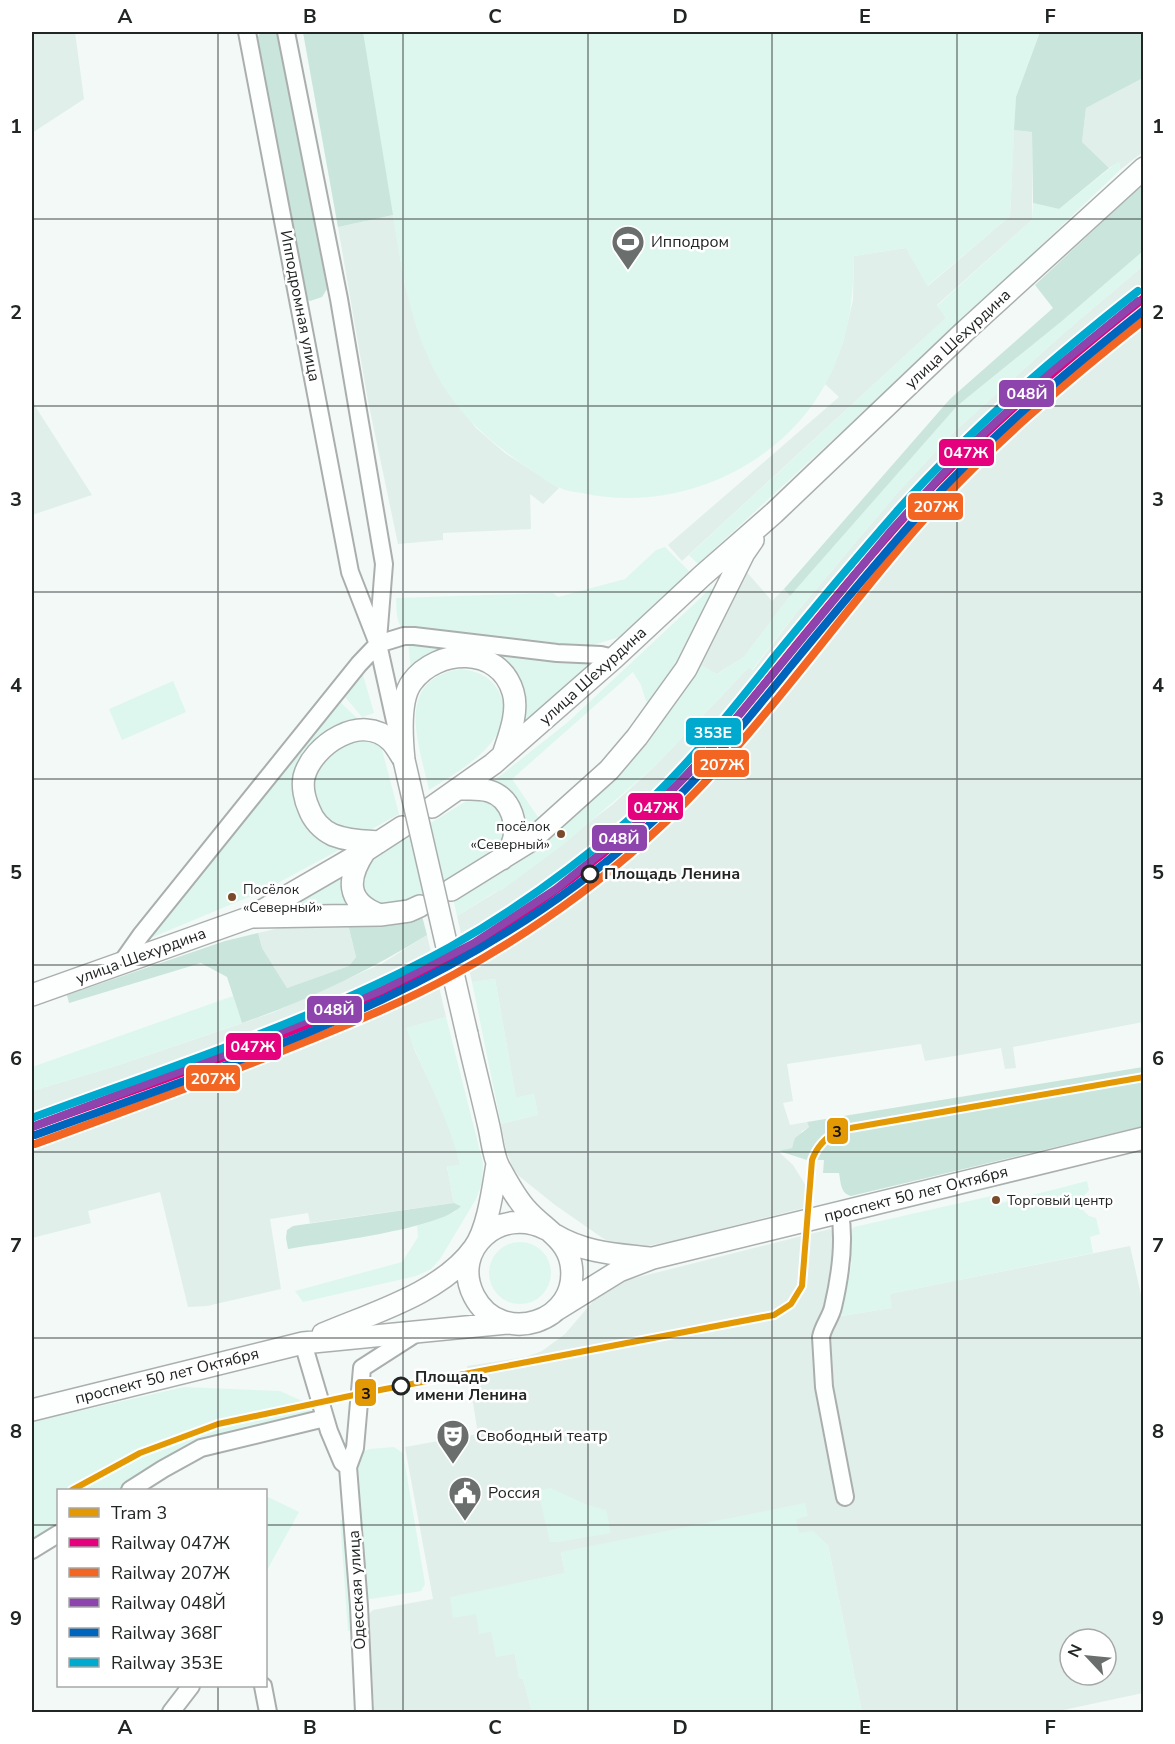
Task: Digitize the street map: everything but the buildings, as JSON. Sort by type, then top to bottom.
[{"type":"main road","name":"улица Шехурдина","points":[[432,807],[461,789],[503,755],[614,658],[697,580],[774,513],[964,332],[1143,168]]},
{"type":"main road","name":"улица Шехурдина","points":[[451,890],[500,862],[530,841],[609,770],[637,737],[686,669],[744,553],[774,513]]},
{"type":"main road","points":[[697,580],[715,577],[722,582],[724,595]]},
{"type":"main road","points":[[497,1164],[491,1198],[469,1270],[472,1293],[486,1312],[507,1323],[520,1325],[533,1323],[546,1318],[556,1310],[569,1290],[572,1272],[566,1250],[550,1231],[525,1208],[497,1164],[404,760],[401,732],[410,684],[429,665],[445,659],[473,656],[489,663],[504,676],[513,691],[514,716],[503,755]]},
{"type":"main road","points":[[380,915],[368,911],[360,904],[352,890],[354,873],[372,846],[342,838],[322,828],[315,820],[305,798],[303,781],[321,750],[348,732],[360,729],[379,734],[390,740],[404,760]]},
{"type":"main road","points":[[461,789],[477,789],[496,794],[503,799],[514,818],[515,831],[511,847],[500,862]]},
{"type":"main road","name":"улица Шехурдина","points":[[32,995],[251,917],[402,827]]},
{"type":"main road","name":"улица Шехурдина","points":[[251,917],[380,915],[409,911],[420,906]]},
{"type":"main road","name":"проспект 50 лет Октября","points":[[556,1310],[620,1271],[653,1258],[1143,1138]]},
{"type":"main road","points":[[475,1247],[485,1235],[504,1224],[526,1222],[550,1231]]},
{"type":"main road","name":"проспект 50 лет Октября","points":[[550,1231],[567,1242],[593,1251],[653,1258]]},
{"type":"main road","name":"проспект 50 лет Октября","points":[[303,1343],[421,1292],[457,1268],[475,1247]]},
{"type":"main road","name":"проспект 50 лет Октября","points":[[32,1410],[303,1343],[507,1323]]},
{"type":"street","name":"Ипподромная улица","points":[[247,32],[352,580],[378,644]]},
{"type":"street","points":[[286,32],[339,299],[384,564],[378,644],[404,760]]},
{"type":"street","points":[[122,962],[141,934],[328,701],[378,644],[404,636],[414,636],[614,658]]},
{"type":"street","points":[[840,1213],[843,1228],[840,1265],[833,1309],[821,1337],[824,1387],[845,1497]]},
{"type":"street","points":[[303,1343],[334,1446],[342,1462],[348,1467],[355,1448],[362,1368],[420,1331]]},
{"type":"street","points":[[133,1489],[201,1448],[325,1418]]},
{"type":"street","name":"Одесская улица","points":[[348,1467],[364,1713]]},
{"type":"street","points":[[32,1550],[57,1535]]},
{"type":"street","points":[[171,1713],[190,1687]]},
{"type":"street","points":[[263,1687],[268,1713]]},
{"type":"shaded area","points":[[32,32],[75,32],[84,99],[32,133]]},
{"type":"shaded area","points":[[1143,78],[1143,152],[1120,170],[1119,162],[1109,168],[1082,142],[1086,108]]},
{"type":"shaded area","points":[[1014,130],[1032,132],[1032,220],[937,305],[946,318],[682,561],[668,545],[839,397],[825,384],[843,343],[853,300],[854,256],[906,248],[928,286],[1010,216]]},
{"type":"shaded area","points":[[393,215],[405,286],[442,384],[476,428],[505,453],[559,488],[543,504],[530,494],[531,529],[443,533],[443,540],[398,544],[368,401],[338,227]]},
{"type":"shaded area","points":[[1143,266],[1143,1022],[1013,1047],[1016,1068],[1005,1069],[1001,1048],[925,1061],[921,1044],[787,1064],[793,1101],[783,1103],[790,1125],[807,1122],[809,1127],[802,1131],[792,1148],[779,1152],[793,1165],[806,1186],[804,1208],[636,1248],[623,1247],[604,1239],[555,1205],[519,1176],[513,1168],[506,1150],[501,1124],[538,1115],[534,1094],[516,1098],[495,979],[472,982],[457,916],[501,889],[612,805],[655,766],[749,667],[753,670],[797,612],[898,492],[954,432],[1065,332]]},
{"type":"shaded area","points":[[32,385],[35,406],[92,495],[32,515]]},
{"type":"shaded area","points":[[744,569],[772,601],[784,589],[790,596],[744,657],[717,674],[698,664],[714,638]]},
{"type":"shaded area","points":[[348,924],[356,957],[349,966],[287,988],[262,948],[258,933],[288,926]]},
{"type":"shaded area","points":[[427,935],[446,1017],[407,1028],[415,1051],[444,1113],[456,1147],[460,1165],[447,1167],[454,1203],[310,1223],[308,1213],[270,1219],[281,1289],[207,1306],[188,1307],[160,1192],[88,1211],[91,1223],[32,1238],[32,1091],[113,1067],[272,1013],[383,963]]},
{"type":"shaded area","points":[[830,1229],[837,1237],[831,1287],[825,1309],[842,1316],[891,1308],[889,1294],[1130,1246],[1144,1308],[1143,1693],[1054,1712],[862,1712],[828,1545],[799,1534],[561,1553],[565,1573],[514,1584],[476,1613],[515,1654],[519,1678],[523,1679],[532,1712],[374,1712],[369,1614],[373,1610],[433,1599],[405,1447],[478,1434],[467,1366],[526,1357],[542,1351],[565,1334],[595,1299],[619,1282]]},
{"type":"green space","points":[[261,32],[279,32],[327,289],[322,297],[310,301],[304,298],[257,38]]},
{"type":"green space","name":"Ипподром","points":[[303,32],[1040,32],[1016,97],[1010,216],[927,286],[906,248],[854,256],[851,306],[840,352],[826,383],[806,413],[782,439],[753,461],[722,478],[688,490],[653,497],[618,498],[568,491],[550,483],[507,453],[471,422],[442,384],[431,364],[415,323],[404,281],[393,215],[338,227]]},
{"type":"green space","points":[[303,32],[363,32],[393,215],[338,227]]},
{"type":"green space","points":[[1040,32],[1142,32],[1143,78],[1086,108],[1082,142],[1109,168],[1059,209],[1033,203],[1032,132],[1014,130],[1016,97]]},
{"type":"green space","points":[[1119,161],[1120,170],[954,328],[698,564],[689,555],[946,318],[937,306],[1032,220],[1033,203],[1059,209]]},
{"type":"green space","points":[[1143,184],[1143,251],[1062,321],[957,406],[790,596],[784,589],[950,399],[1053,308],[1035,285]]},
{"type":"green space","points":[[1143,251],[1143,266],[1065,332],[954,432],[898,492],[797,612],[752,670],[748,668],[655,766],[564,844],[501,891],[495,892],[457,916],[453,897],[521,858],[698,664],[718,674],[744,657],[790,596],[957,406],[1062,321]]},
{"type":"green space","points":[[665,547],[690,572],[623,636],[586,647],[557,648],[406,631],[398,621],[396,598],[553,593],[558,597],[625,579],[656,550]]},
{"type":"green space","points":[[715,588],[717,593],[687,651],[650,705],[647,704],[641,685],[633,672],[512,779],[540,820],[525,837],[491,783],[568,722],[710,589]]},
{"type":"green space","points":[[408,639],[594,661],[585,673],[580,672],[522,729],[498,660],[411,672]]},
{"type":"green space","points":[[461,669],[483,676],[496,687],[504,708],[502,724],[495,738],[484,751],[429,790],[417,734],[418,700],[426,686],[440,675]]},
{"type":"green space","points":[[360,675],[363,675],[374,713],[362,717],[345,697]]},
{"type":"green space","points":[[173,681],[186,712],[122,740],[109,709]]},
{"type":"green space","points":[[337,699],[360,721],[299,770],[339,850],[261,892],[148,939]]},
{"type":"green space","points":[[368,736],[381,746],[399,814],[372,829],[353,833],[322,819],[310,780],[316,767],[337,746]]},
{"type":"green space","points":[[473,797],[497,802],[509,824],[500,849],[462,876],[413,902],[388,908],[360,895],[367,862]]},
{"type":"green space","points":[[342,877],[351,908],[295,907],[295,904]]},
{"type":"green space","points":[[421,912],[427,935],[337,984],[242,1023],[227,977],[201,963],[69,1003],[67,995],[225,941],[258,933],[262,948],[287,988],[349,966],[356,957],[348,924]]},
{"type":"green space","points":[[495,979],[516,1097],[534,1094],[538,1115],[501,1124],[472,982]]},
{"type":"green space","points":[[233,996],[242,1023],[113,1067],[32,1091],[32,1067]]},
{"type":"green space","points":[[446,1017],[483,1163],[482,1183],[476,1199],[440,1259],[431,1269],[416,1276],[303,1302],[295,1291],[402,1262],[418,1237],[417,1226],[455,1212],[460,1205],[454,1203],[447,1166],[460,1165],[455,1147],[406,1028]]},
{"type":"green space","points":[[1143,1067],[1143,1126],[851,1196],[843,1190],[839,1173],[823,1173],[824,1160],[807,1160],[779,1151],[792,1148],[795,1138],[809,1127],[807,1122]]},
{"type":"green space","points":[[1087,1181],[1089,1190],[1084,1196],[1082,1209],[1089,1216],[1096,1218],[1100,1234],[1090,1237],[1093,1253],[890,1294],[892,1308],[841,1316],[852,1262],[848,1262],[850,1231],[854,1227],[991,1196],[994,1205]]},
{"type":"green space","points":[[454,1203],[461,1206],[430,1222],[380,1234],[288,1249],[287,1230],[293,1226]]},
{"type":"green space","points":[[514,1242],[526,1242],[542,1251],[549,1261],[551,1273],[549,1285],[542,1295],[526,1304],[514,1304],[503,1299],[494,1290],[489,1279],[489,1267],[494,1256],[503,1247]]},
{"type":"green space","points":[[184,1387],[280,1391],[309,1404],[311,1412],[309,1415],[160,1464],[121,1489],[57,1489],[57,1530],[32,1545],[32,1422]]},
{"type":"green space","points":[[394,1447],[403,1453],[425,1584],[421,1591],[371,1599],[366,1598],[355,1461],[359,1453],[370,1449]]},
{"type":"green space","points":[[550,1488],[588,1505],[606,1510],[611,1533],[550,1542],[539,1496],[542,1490]]},
{"type":"green space","points":[[267,1496],[299,1512],[267,1570]]},
{"type":"green space","points":[[805,1503],[808,1516],[796,1519],[799,1533],[813,1531],[828,1545],[862,1712],[532,1712],[523,1679],[519,1678],[515,1654],[496,1657],[491,1632],[479,1634],[476,1614],[453,1618],[450,1597],[565,1573],[561,1552]]},
{"type":"green space","points":[[346,1519],[353,1631],[348,1631],[340,1520]]},
{"type":"tram line","name":"3","points":[[74,1489],[140,1453],[218,1424],[359,1394],[774,1315],[791,1304],[802,1286],[812,1160],[819,1146],[834,1133],[839,1130],[1144,1077]]},
{"type":"rail line","name":"353Е","points":[[32,1118],[244,1040],[401,973],[496,919],[562,874],[624,824],[684,765],[925,480],[1044,368],[1138,291]]},
{"type":"rail line","name":"047Ж","points":[[32,1127],[236,1053],[386,990],[460,952],[562,886],[632,829],[692,769],[876,549],[935,484],[1051,375],[1144,298]]},
{"type":"rail line","name":"048Й","points":[[32,1127],[213,1059],[382,990],[474,943],[556,889],[632,828],[691,771],[890,532],[960,455],[1047,375],[1138,301]]},
{"type":"rail line","name":"368Г","points":[[35,1135],[195,1077],[352,1013],[428,977],[502,935],[572,888],[639,834],[680,795],[737,732],[836,611],[940,491],[995,436],[1053,384],[1144,310]]},
{"type":"rail line","name":"207Ж","points":[[35,1144],[250,1064],[391,1006],[480,960],[530,929],[578,895],[646,840],[719,767],[885,565],[945,497],[999,443],[1144,320]]},
{"type":"place","name":"Ипподром","points":[[628,271]]},
{"type":"place","name":"посёлок «Северный»","points":[[561,834]]},
{"type":"place","name":"Площадь Ленина","points":[[590,874]]},
{"type":"place","name":"Посёлок «Северный»","points":[[232,897]]},
{"type":"place","name":"Торговый центр","points":[[996,1200]]},
{"type":"place","name":"Площадь имени Ленина","points":[[401,1386]]},
{"type":"place","name":"Свободный театр","points":[[453,1465]]},
{"type":"place","name":"Россия","points":[[465,1522]]}]
